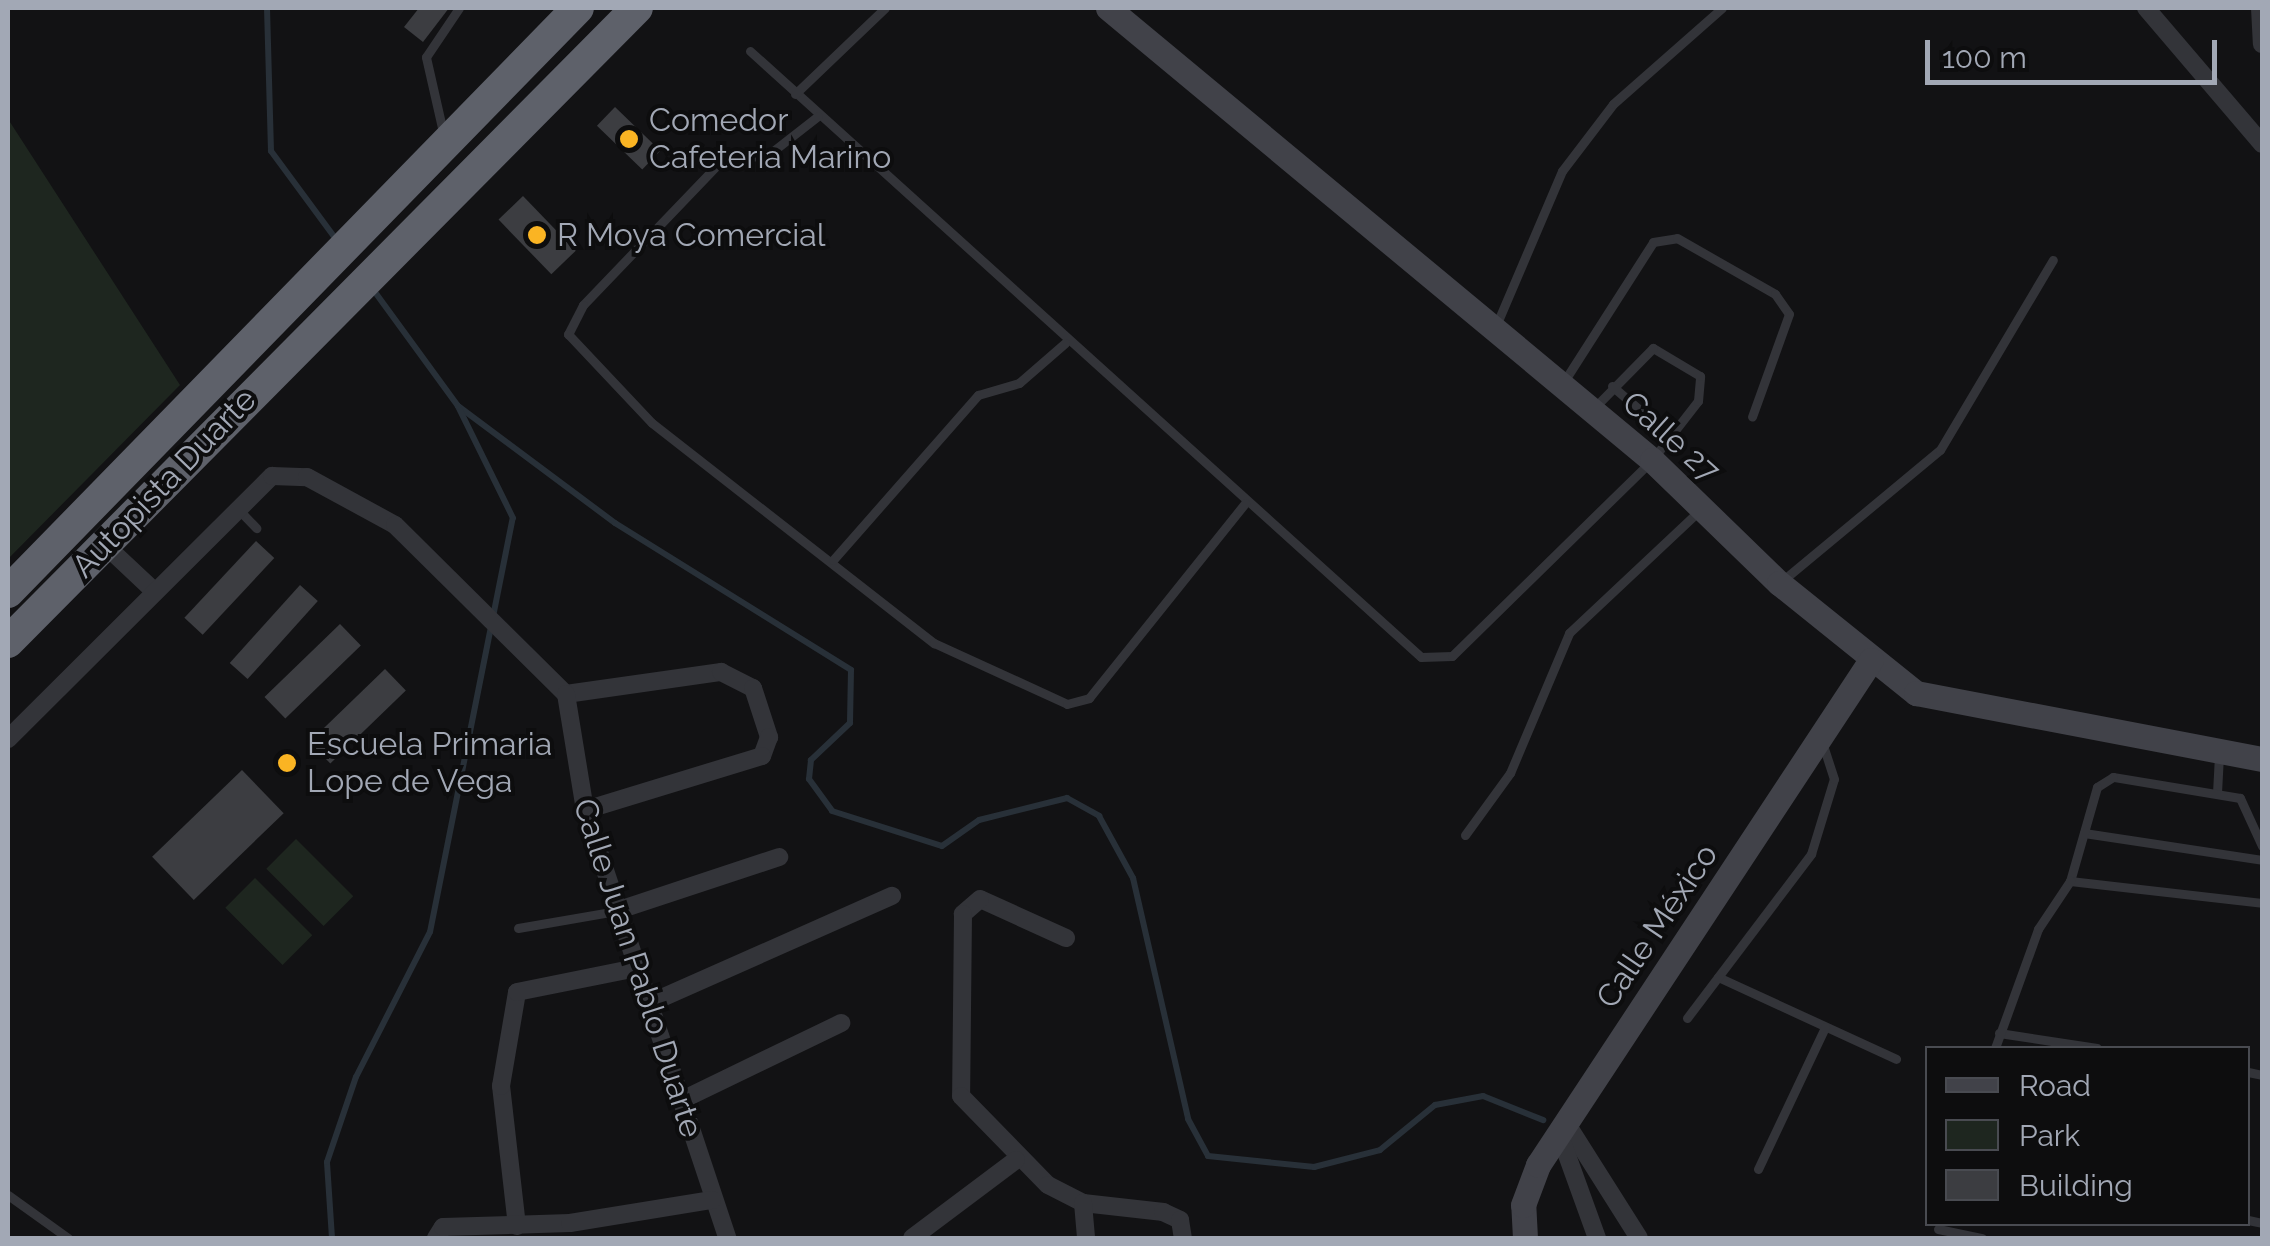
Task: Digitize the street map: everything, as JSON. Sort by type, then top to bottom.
[{"type":"highway","points":[[445,140],[578,8]]},
{"type":"highway","name":"Autopista Duarte","points":[[8,642],[399,243],[637,8]]},
{"type":"highway","name":"Autopista Duarte","points":[[8,592],[445,140]]},
{"type":"street","name":"Calle 27","points":[[1108,8],[1652,460],[1780,582],[1916,693],[1960,706],[2262,759]]},
{"type":"street","points":[[2146,8],[2262,144]]},
{"type":"street","points":[[2260,8],[2262,44]]},
{"type":"street","points":[[8,739],[235,506],[272,476],[308,477],[394,525],[450,572],[566,694],[721,672],[753,688],[770,750],[585,810]]},
{"type":"street","points":[[104,544],[153,590]]},
{"type":"street","name":"Calle México","points":[[1525,1238],[1524,1205],[1538,1165],[1872,660]]},
{"type":"street","name":"Calle Juan Pablo Duarte","points":[[566,694],[585,810],[727,1238]]},
{"type":"street","points":[[616,911],[779,857]]},
{"type":"street","points":[[648,1004],[892,896]]},
{"type":"street","points":[[1066,938],[980,900],[962,914],[961,1096],[1016,1160],[1082,1203],[1181,1229]]},
{"type":"street","points":[[517,1226],[500,1086],[517,992],[636,968]]},
{"type":"street","points":[[682,1100],[840,1024]]},
{"type":"street","points":[[1560,1130],[1597,1238]]},
{"type":"street","points":[[1560,1130],[1638,1238]]},
{"type":"street","points":[[912,1238],[1016,1160]]},
{"type":"street","points":[[436,1238],[443,1227],[517,1226],[572,1231],[712,1200]]},
{"type":"street","points":[[1082,1203],[1086,1238]]},
{"type":"lane","points":[[445,140],[426,57],[458,8]]},
{"type":"lane","points":[[796,94],[885,8]]},
{"type":"lane","points":[[1494,330],[1562,171],[1613,104],[1722,8]]},
{"type":"lane","points":[[750,51],[1065,343],[1245,502],[1436,662],[1652,460],[1698,401],[1700,376],[1653,348],[1592,410]]},
{"type":"lane","points":[[818,116],[768,155],[722,160],[583,304],[568,334],[652,423],[688,444],[769,521],[834,560],[934,643],[1034,696],[1067,704],[1090,698],[1245,502]]},
{"type":"lane","points":[[1562,385],[1653,242],[1677,238],[1776,294],[1789,314],[1752,417]]},
{"type":"lane","points":[[1780,582],[1940,450],[2053,260]]},
{"type":"lane","points":[[834,560],[978,394],[1019,383],[1065,343]]},
{"type":"lane","points":[[1612,386],[1670,436]]},
{"type":"lane","points":[[235,506],[256,528]]},
{"type":"lane","points":[[1465,835],[1510,773],[1569,633],[1702,508]]},
{"type":"lane","points":[[1687,1018],[1825,824],[1834,779],[1821,739]]},
{"type":"lane","points":[[2217,793],[2219,751]]},
{"type":"lane","points":[[1995,1046],[2038,928],[2070,881],[2103,778],[2217,793],[2247,802],[2262,846]]},
{"type":"lane","points":[[2084,833],[2262,860]]},
{"type":"lane","points":[[2070,881],[2262,903]]},
{"type":"lane","points":[[518,928],[616,911]]},
{"type":"lane","points":[[1718,977],[1896,1060]]},
{"type":"lane","points":[[1758,1169],[1825,1027]]},
{"type":"lane","points":[[1999,1033],[2083,1046]]},
{"type":"lane","points":[[8,1195],[68,1238]]},
{"type":"lane","points":[[1938,1230],[1982,1238]]},
{"type":"green space","points":[[8,119],[180,385],[8,559]]},
{"type":"green space","points":[[296,839],[353,896],[324,926],[266,869]]},
{"type":"green space","points":[[255,878],[312,935],[283,965],[225,908]]},
{"type":"building","points":[[419,8],[449,8],[423,42],[404,27]]},
{"type":"building","name":"Comedor Cafeteria Marino","points":[[615,107],[660,151],[642,169],[597,126]]},
{"type":"building","name":"R Moya Comercial","points":[[523,196],[576,251],[551,274],[499,220]]},
{"type":"building","points":[[256,541],[274,558],[203,635],[184,618]]},
{"type":"building","points":[[300,585],[318,601],[248,679],[230,663]]},
{"type":"building","points":[[340,624],[361,646],[285,719],[264,697]]},
{"type":"building","points":[[385,669],[406,691],[330,764],[309,742]]},
{"type":"building","points":[[242,770],[284,813],[194,900],[152,857]]},
{"type":"waterway","points":[[267,8],[271,151],[338,242]]},
{"type":"waterway","points":[[332,1238],[327,1162],[356,1077],[430,932],[513,518],[458,406],[372,288]]},
{"type":"waterway","points":[[458,406],[615,523],[851,670],[850,723],[811,760],[809,779],[832,811],[942,846],[979,820],[1067,798],[1099,816],[1133,878],[1188,1119],[1208,1156],[1314,1167],[1380,1150],[1435,1105],[1483,1096],[1543,1120]]},
{"type":"place","name":"Comedor Cafeteria Marino","points":[[629,139]]},
{"type":"place","name":"R Moya Comercial","points":[[537,235]]},
{"type":"place","name":"Escuela Primaria Lope de Vega","points":[[287,763]]}]
